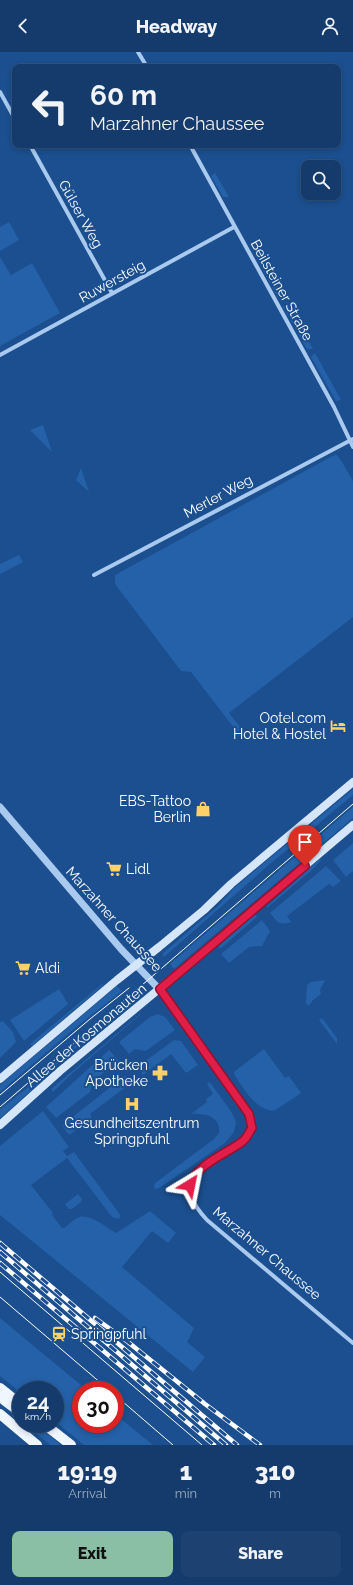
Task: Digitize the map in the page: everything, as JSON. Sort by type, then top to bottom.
[{"type":"main road","name":"Allee der Kosmonauten","points":[[0,1079],[353,782]]},
{"type":"main road","name":"Allee der Kosmonauten","points":[[0,1124],[60,1071],[160,989],[353,825]]},
{"type":"main road","points":[[0,1388],[12,1398]]},
{"type":"main road","points":[[0,1397],[12,1406]]},
{"type":"main road","points":[[0,1414],[37,1445]]},
{"type":"main road","points":[[55,1433],[70,1445]]},
{"type":"street","points":[[138,52],[145,64]]},
{"type":"street","points":[[0,92],[12,114]]},
{"type":"street","name":"Gülser Weg","points":[[32,148],[112,293]]},
{"type":"street","name":"Beilsteiner Straße","points":[[192,148],[334,407],[351,439],[353,447]]},
{"type":"street","name":"Ruwersteig","points":[[0,355],[234,227]]},
{"type":"street","name":"Merler Weg","points":[[94,575],[351,439]]},
{"type":"street","name":"Marzahner Chaussee","points":[[0,807],[121,949],[160,989],[249,1114],[252,1128],[244,1140],[197,1171],[194,1175],[190,1185],[191,1197],[194,1203],[207,1220],[353,1343]]},
{"type":"shaded area","points":[[215,173],[229,197],[223,197],[211,176]]},
{"type":"shaded area","points":[[9,222],[19,240],[0,251],[0,227]]},
{"type":"shaded area","points":[[259,251],[284,298],[278,298],[255,255]]},
{"type":"shaded area","points":[[0,257],[11,275],[32,263],[60,313],[0,346]]},
{"type":"shaded area","points":[[287,302],[313,349],[307,349],[283,307]]},
{"type":"shaded area","points":[[315,353],[341,400],[336,401],[311,357]]},
{"type":"shaded area","points":[[43,425],[52,452],[30,430]]},
{"type":"shaded area","points":[[336,454],[353,481],[353,617],[229,713],[248,737],[244,741],[191,672],[181,671],[115,584],[115,575]]},
{"type":"shaded area","points":[[81,468],[89,492],[76,480]]},
{"type":"shaded area","points":[[19,555],[23,562],[0,574],[0,564]]},
{"type":"shaded area","points":[[353,789],[353,795],[270,864],[164,957],[162,954],[219,905],[234,888]]},
{"type":"shaded area","points":[[353,807],[353,818],[174,969],[170,964]]},
{"type":"shaded area","points":[[353,843],[353,871],[346,877],[333,860]]},
{"type":"shaded area","points":[[320,859],[321,860],[313,869],[267,908],[267,906]]},
{"type":"shaded area","points":[[326,866],[341,881],[333,887],[329,884],[287,916],[291,922],[284,924],[277,921],[270,913]]},
{"type":"shaded area","points":[[255,914],[257,917],[220,949],[219,946]]},
{"type":"shaded area","points":[[262,920],[270,931],[262,946],[249,947],[229,963],[221,954]]},
{"type":"shaded area","points":[[325,980],[320,990],[321,994],[308,1006],[306,1003],[307,985],[311,982]]},
{"type":"shaded area","points":[[102,984],[103,985],[32,1046],[30,1044]]},
{"type":"shaded area","points":[[117,986],[122,991],[75,1028],[0,1092],[0,1085]]},
{"type":"shaded area","points":[[59,989],[68,1004],[24,1041],[10,1020]]},
{"type":"shaded area","points":[[128,999],[131,1002],[60,1061],[37,1086],[34,1082]]},
{"type":"shaded area","points":[[140,1014],[76,1070],[53,1092],[51,1089]]},
{"type":"shaded area","points":[[158,1014],[165,1017],[175,1030],[146,1051],[135,1049],[129,1054],[119,1042],[150,1017]]},
{"type":"shaded area","points":[[322,1018],[337,1038],[337,1044],[319,1020]]},
{"type":"shaded area","points":[[3,1021],[13,1032],[16,1042],[0,1058],[0,1022]]},
{"type":"shaded area","points":[[174,1040],[181,1041],[198,1065],[186,1073],[171,1054],[143,1075],[137,1067]]},
{"type":"shaded area","points":[[264,1049],[285,1078],[289,1076],[301,1093],[274,1111],[255,1102],[234,1074],[235,1071]]},
{"type":"shaded area","points":[[109,1050],[119,1061],[93,1081],[90,1092],[56,1118],[46,1107]]},
{"type":"shaded area","points":[[125,1076],[131,1083],[90,1114],[92,1118],[69,1135],[62,1125]]},
{"type":"shaded area","points":[[210,1082],[232,1113],[236,1122],[234,1132],[225,1143],[159,1188],[154,1188],[155,1183],[214,1139],[219,1133],[219,1127],[214,1119],[206,1115],[191,1114],[207,1102],[206,1099],[213,1094],[207,1084]]},
{"type":"shaded area","points":[[32,1084],[35,1087],[0,1118],[0,1110]]},
{"type":"shaded area","points":[[43,1111],[69,1147],[63,1151],[67,1156],[74,1152],[121,1216],[118,1219],[112,1217],[67,1158],[31,1185],[53,1213],[52,1215],[62,1228],[79,1217],[84,1217],[94,1219],[116,1233],[150,1211],[176,1233],[168,1243],[152,1231],[122,1267],[194,1328],[187,1342],[205,1357],[193,1372],[0,1215],[0,1146]]},
{"type":"shaded area","points":[[78,1194],[82,1199],[81,1202],[72,1209],[69,1209],[65,1204]]},
{"type":"shaded area","points":[[0,1318],[76,1381],[72,1381],[72,1433],[124,1433],[124,1421],[153,1445],[84,1445],[64,1428],[64,1381],[12,1381],[12,1386],[0,1376]]},
{"type":"shaded area","points":[[36,1433],[46,1433],[61,1445],[50,1445]]},
{"type":"tram line","points":[[0,1107],[353,804]]},
{"type":"tram line","points":[[0,1095],[129,988]]},
{"type":"tram line","points":[[0,1272],[202,1445]]},
{"type":"tram line","points":[[0,1297],[98,1381]]},
{"type":"tram line","points":[[124,1403],[173,1445]]},
{"type":"railway","points":[[0,1243],[237,1445]]},
{"type":"railway","points":[[0,1252],[226,1445]]},
{"type":"railway","points":[[0,1263],[214,1445]]},
{"type":"railway","points":[[95,1318],[260,1445]]},
{"type":"place","name":"Ootel.com Hotel & Hostel","points":[[338,726]]},
{"type":"place","name":"EBS-Tattoo Berlin","points":[[203,809]]},
{"type":"place","name":"Lidl","points":[[114,869]]},
{"type":"place","name":"Aldi","points":[[23,968]]},
{"type":"place","name":"Brücken Apotheke","points":[[160,1073]]},
{"type":"place","name":"Gesundheitszentrum Springpfuhl","points":[[132,1104]]},
{"type":"place","name":"Springpfuhl","points":[[59,1334]]},
{"type":"route","points":[[190,1185],[191,1180],[197,1171],[244,1140],[252,1128],[249,1114],[160,989],[305,866]]}]
